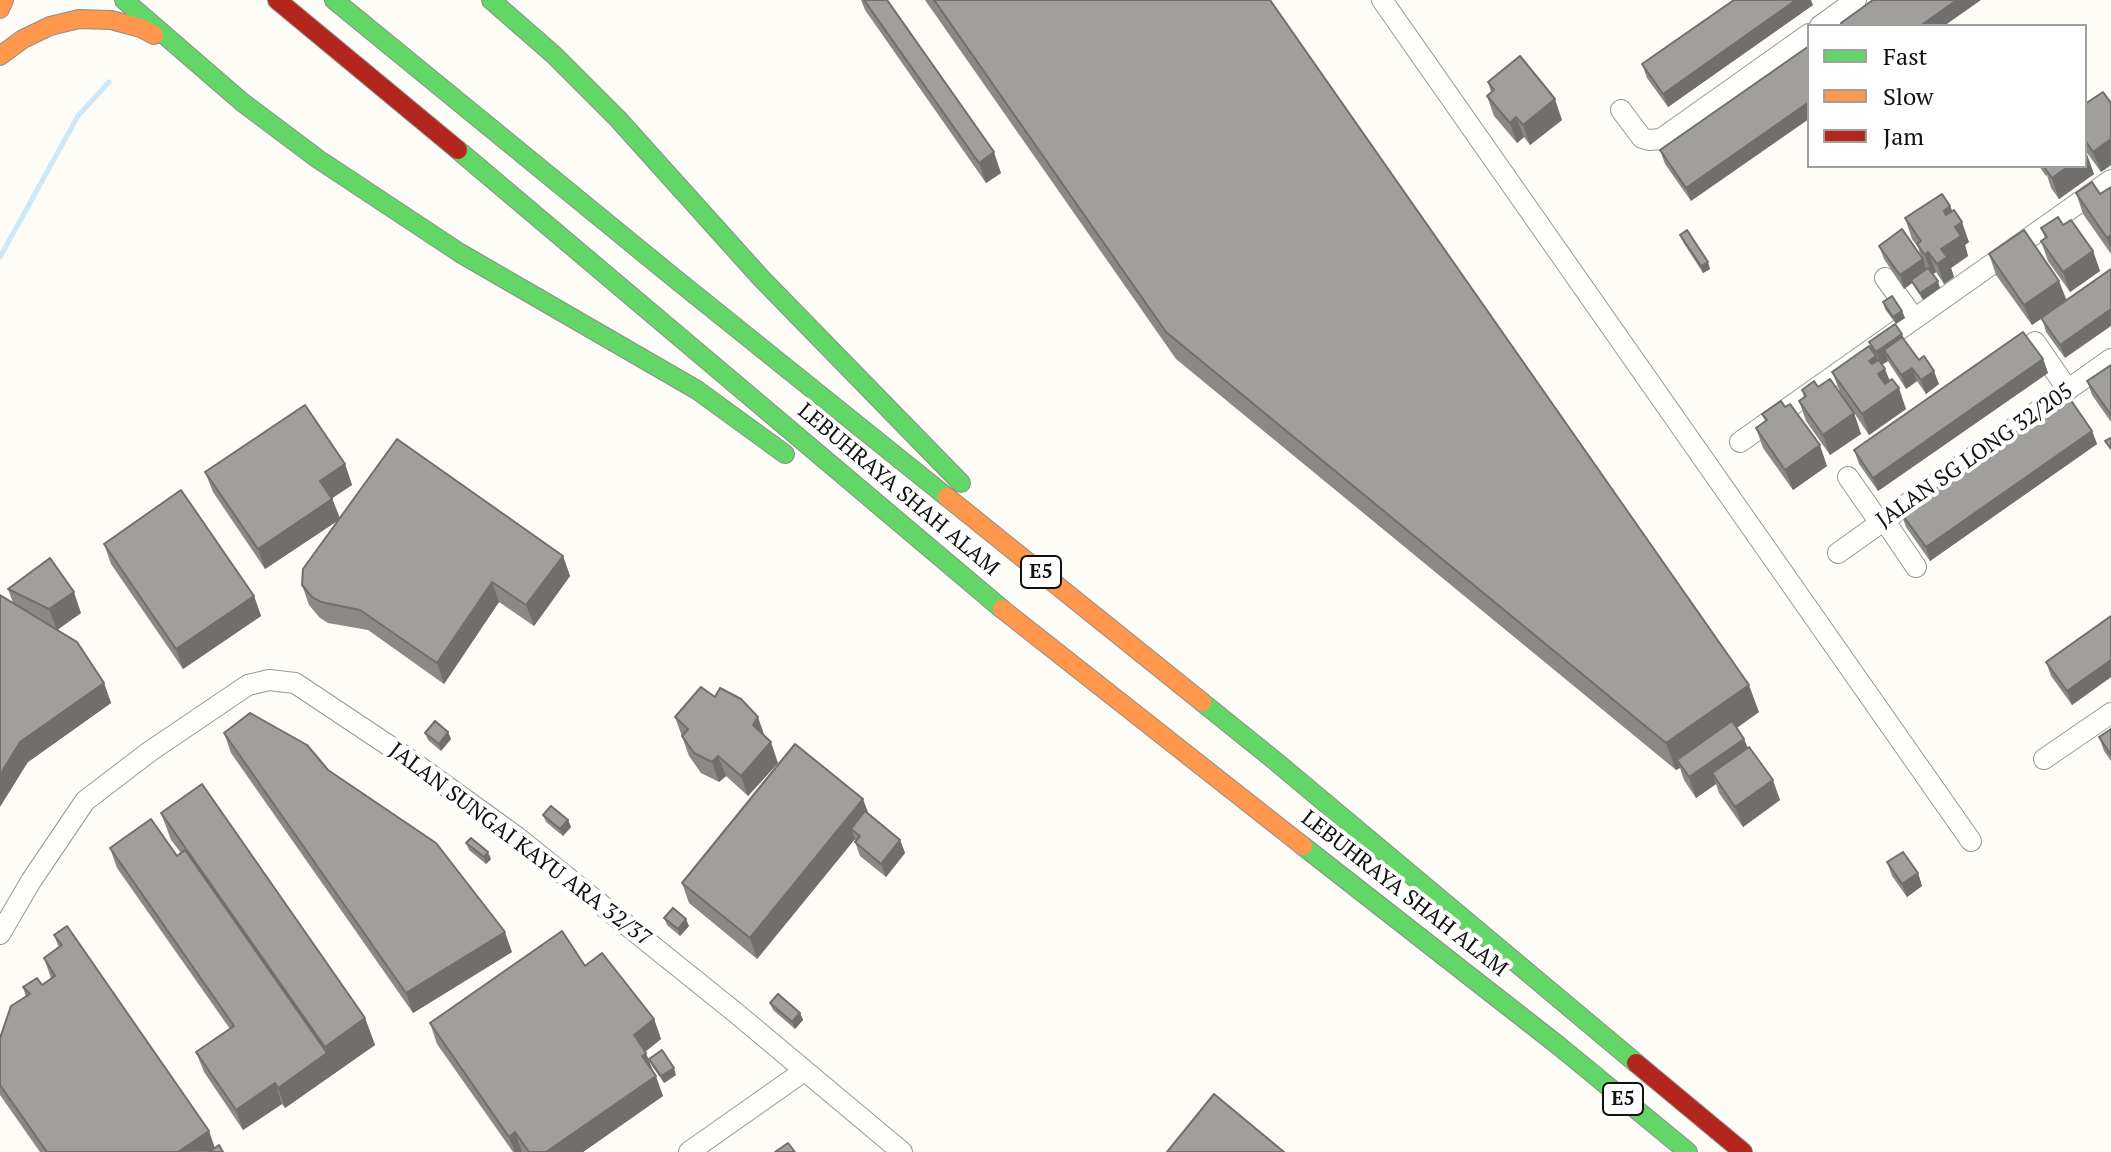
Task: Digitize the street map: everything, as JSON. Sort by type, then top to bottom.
[{"type":"main road","points":[[0,9],[4,0]]},
{"type":"main road","points":[[124,0],[242,102],[318,159],[460,253],[697,390],[795,461]]},
{"type":"main road","name":"LEBUHRAYA SHAH ALAM","points":[[277,0],[1020,624],[1546,1036],[1688,1152]]},
{"type":"main road","name":"LEBUHRAYA SHAH ALAM","points":[[334,0],[1274,760],[1743,1152]]},
{"type":"main road","points":[[491,0],[554,55],[618,119],[761,278],[1095,615]]},
{"type":"main road","points":[[0,56],[23,39],[50,26],[79,19],[111,20],[141,28],[186,54]]},
{"type":"main road","points":[[832,488],[1020,624]]},
{"type":"street","points":[[1382,0],[1971,841]]},
{"type":"street","points":[[1823,24],[1856,0]]},
{"type":"street","points":[[1621,110],[1642,138],[1661,139],[1807,35]]},
{"type":"street","points":[[1740,442],[2111,180]]},
{"type":"street","points":[[1885,278],[1914,318]]},
{"type":"street","points":[[2035,342],[2068,390]]},
{"type":"street","name":"JALAN SG LONG 32/205","points":[[1838,553],[2111,359]]},
{"type":"street","points":[[1848,477],[1916,567]]},
{"type":"street","name":"JALAN SUNGAI KAYU ARA 32/37","points":[[0,934],[31,881],[85,801],[248,685],[269,680],[295,683],[406,757],[517,837],[736,1013],[902,1152]]},
{"type":"street","points":[[2044,759],[2111,713]]},
{"type":"street","points":[[689,1152],[804,1071]]},
{"type":"building","points":[[864,0],[887,0],[994,152],[979,163]]},
{"type":"building","points":[[934,0],[1270,0],[1749,685],[1666,743],[1166,332]]},
{"type":"building","points":[[1734,0],[1796,0],[1663,94],[1642,64]]},
{"type":"building","points":[[1873,0],[1957,0],[1923,24],[1841,23]]},
{"type":"building","points":[[1807,47],[1807,103],[1686,188],[1660,150]]},
{"type":"building","points":[[1520,56],[1555,99],[1523,125],[1516,117],[1510,123],[1487,96],[1494,90],[1488,82]]},
{"type":"building","points":[[2103,92],[2111,103],[2111,139],[2093,152],[2087,143],[2087,103]]},
{"type":"building","points":[[2045,168],[2066,168],[2052,178]]},
{"type":"building","points":[[2092,182],[2100,194],[2111,187],[2111,235],[2107,238],[2076,193]]},
{"type":"building","points":[[1942,194],[1950,206],[1944,211],[1946,215],[1954,210],[1962,222],[1955,227],[1961,236],[1941,249],[1947,257],[1937,264],[1917,244],[1921,241],[1905,218]]},
{"type":"building","points":[[2058,217],[2063,225],[2071,220],[2093,251],[2063,272],[2041,241],[2047,237],[2041,228]]},
{"type":"building","points":[[1902,229],[1923,259],[1900,275],[1879,246]]},
{"type":"building","points":[[1687,230],[1708,262],[1701,266],[1680,235]]},
{"type":"building","points":[[2024,230],[2059,281],[2024,305],[1989,254]]},
{"type":"building","points":[[1928,268],[1938,281],[1920,293],[1911,280]]},
{"type":"building","points":[[2111,269],[2111,309],[2060,345],[2041,318]]},
{"type":"building","points":[[1892,296],[1902,311],[1893,317],[1883,302]]},
{"type":"building","points":[[1895,324],[1902,334],[1876,352],[1869,342]]},
{"type":"building","points":[[2023,332],[2043,359],[1873,478],[1854,450]]},
{"type":"building","points":[[1902,337],[1919,360],[1924,356],[1934,371],[1921,380],[1912,368],[1901,375],[1884,350]]},
{"type":"building","points":[[1869,346],[1876,356],[1869,361],[1872,364],[1879,360],[1885,369],[1878,374],[1885,384],[1892,379],[1899,388],[1862,414],[1832,372]]},
{"type":"building","points":[[2111,365],[2111,415],[2087,381]]},
{"type":"building","points":[[1830,379],[1854,413],[1823,435],[1799,401],[1806,396],[1802,390],[1814,381],[1818,387]]},
{"type":"building","points":[[2068,396],[2092,431],[1926,547],[1901,513]]},
{"type":"building","points":[[1781,401],[1785,407],[1790,404],[1820,445],[1785,470],[1756,428],[1767,420],[1762,414]]},
{"type":"building","points":[[305,405],[345,464],[320,481],[332,499],[258,549],[205,472]]},
{"type":"building","points":[[397,439],[563,556],[526,605],[492,582],[437,663],[360,610],[321,602],[302,585],[303,569]]},
{"type":"building","points":[[181,490],[254,596],[176,649],[104,544]]},
{"type":"building","points":[[50,558],[74,592],[49,609],[8,589]]},
{"type":"building","points":[[0,595],[77,642],[104,683],[20,742],[0,775]]},
{"type":"building","points":[[2111,616],[2111,660],[2067,691],[2046,662]]},
{"type":"building","points":[[701,687],[715,697],[720,688],[741,699],[758,717],[753,725],[771,742],[741,776],[718,756],[712,762],[694,753],[682,736],[688,729],[675,717]]},
{"type":"building","points":[[250,713],[307,745],[328,770],[436,843],[505,932],[406,993],[224,733]]},
{"type":"building","points":[[435,721],[448,732],[439,744],[425,733]]},
{"type":"building","points":[[1732,721],[1744,739],[1689,777],[1677,760]]},
{"type":"building","points":[[2111,729],[2111,755],[2099,737]]},
{"type":"building","points":[[795,744],[863,799],[750,938],[682,883]]},
{"type":"building","points":[[1749,747],[1773,780],[1735,807],[1712,773]]},
{"type":"building","points":[[202,784],[365,1018],[325,1047],[161,813]]},
{"type":"building","points":[[551,806],[568,820],[560,829],[543,815]]},
{"type":"building","points":[[865,811],[900,840],[881,864],[855,842],[860,836],[851,829]]},
{"type":"building","points":[[151,819],[177,856],[185,850],[327,1053],[278,1088],[275,1083],[236,1110],[196,1052],[234,1026],[110,848]]},
{"type":"building","points":[[471,838],[488,852],[484,857],[466,843]]},
{"type":"building","points":[[1903,852],[1918,873],[1902,884],[1887,862]]},
{"type":"building","points":[[673,908],[686,919],[678,929],[664,918]]},
{"type":"building","points":[[67,926],[209,1131],[178,1152],[47,1152],[0,1085],[0,1038],[11,1006],[30,994],[23,987],[37,978],[42,985],[55,976],[44,958],[62,945],[54,935]]},
{"type":"building","points":[[562,931],[585,966],[602,953],[654,1019],[634,1035],[646,1053],[642,1056],[656,1076],[546,1152],[529,1152],[515,1132],[509,1137],[430,1023]]},
{"type":"building","points":[[778,994],[800,1013],[792,1022],[770,1003]]},
{"type":"building","points":[[662,1050],[674,1068],[661,1076],[649,1059]]},
{"type":"building","points":[[1214,1094],[1284,1152],[1167,1152]]},
{"type":"building","points":[[788,1143],[795,1152],[775,1152]]},
{"type":"building","points":[[219,1145],[223,1152],[209,1152]]},
{"type":"waterway","points":[[0,257],[78,116],[109,82]]},
{"type":"traffic: fast","points":[[124,0],[242,102],[318,159],[460,253],[697,390],[785,454]]},
{"type":"traffic: fast","points":[[334,0],[947,497]]},
{"type":"traffic: fast","points":[[491,0],[554,55],[618,119],[761,278],[961,483]]},
{"type":"traffic: fast","points":[[458,150],[1002,609]]},
{"type":"traffic: fast","points":[[1202,702],[1636,1063]]},
{"type":"traffic: fast","points":[[1303,846],[1559,1046],[1688,1152]]},
{"type":"traffic: slow","points":[[0,9],[4,0]]},
{"type":"traffic: slow","points":[[0,56],[23,39],[50,26],[79,19],[111,20],[154,35]]},
{"type":"traffic: slow","points":[[947,497],[1202,702]]},
{"type":"traffic: slow","points":[[1002,609],[1303,846]]},
{"type":"traffic: jam","points":[[277,0],[458,150]]},
{"type":"traffic: jam","points":[[1636,1063],[1743,1152]]}]
